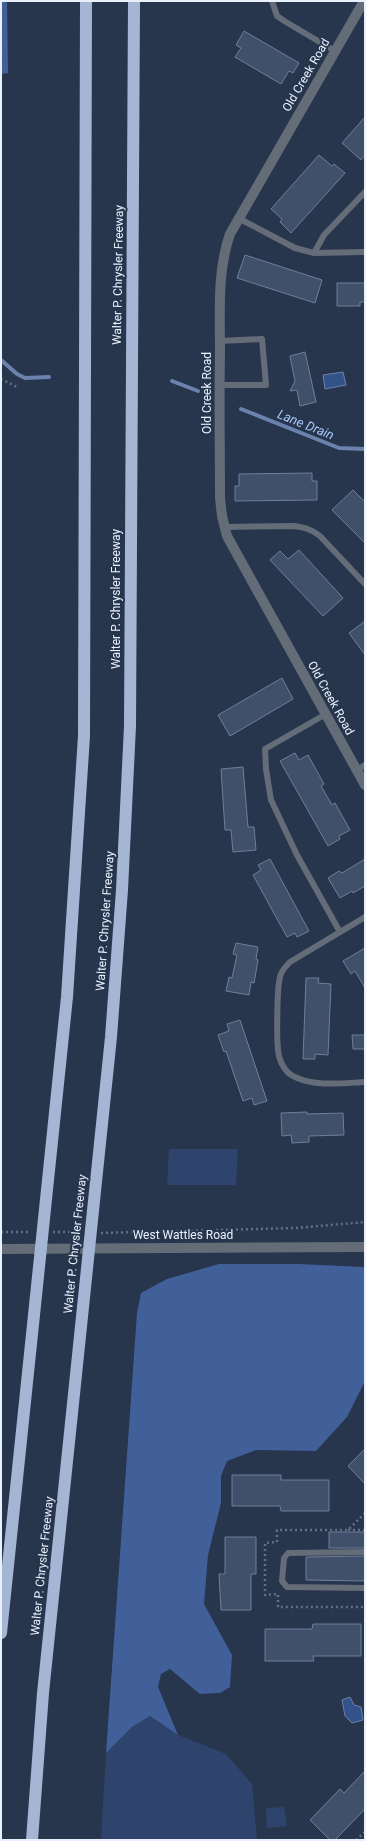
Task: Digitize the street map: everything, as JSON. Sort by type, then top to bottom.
[{"type":"highway","points":[[1,1633],[67,997],[84,736],[86,1]]},
{"type":"highway","name":"Walter P. Chrysler Freeway","points":[[32,1840],[43,1693],[111,1037],[122,890],[130,726],[134,1]]},
{"type":"street","name":"Old Creek Road","points":[[364,1],[238,218],[230,234],[223,258],[220,285],[220,498],[224,527],[234,550],[326,714],[361,768],[365,785]]},
{"type":"street","name":"West Wattles Road","points":[[4,1249],[365,1247]]},
{"type":"lane","points":[[272,1],[277,16],[335,51]]},
{"type":"lane","points":[[314,253],[324,235],[365,192]]},
{"type":"lane","points":[[238,218],[295,248],[314,253],[365,252]]},
{"type":"lane","points":[[220,341],[262,339],[266,385],[220,385]]},
{"type":"lane","points":[[224,527],[304,527],[320,536],[365,584]]},
{"type":"lane","points":[[326,714],[265,748],[266,769],[271,800],[297,855],[340,932]]},
{"type":"lane","points":[[365,917],[290,962],[282,971],[279,986],[279,1056],[287,1071],[294,1077],[303,1080],[328,1083],[365,1082]]},
{"type":"lane","points":[[365,1552],[288,1553],[284,1558],[282,1581],[287,1587],[365,1588]]},
{"type":"path","points":[[1,379],[19,388]]},
{"type":"path","points":[[96,1232],[128,1233],[296,1228],[365,1222]]},
{"type":"path","points":[[1,1232],[33,1232]]},
{"type":"path","points":[[48,1232],[88,1232]]},
{"type":"path","points":[[348,1530],[365,1513]]},
{"type":"path","points":[[365,1530],[277,1530],[277,1542],[265,1543],[265,1595],[278,1594],[278,1607],[365,1607]]},
{"type":"path","points":[[356,1840],[365,1832]]},
{"type":"shaded area","points":[[1,1],[7,1],[8,73],[1,74]]},
{"type":"shaded area","points":[[343,372],[346,385],[325,389],[323,375]]},
{"type":"shaded area","points":[[169,1149],[238,1149],[236,1185],[167,1185]]},
{"type":"shaded area","points":[[219,1264],[298,1264],[365,1267],[365,1381],[347,1417],[316,1451],[256,1450],[227,1461],[221,1476],[221,1503],[208,1555],[204,1604],[232,1655],[230,1687],[220,1693],[200,1694],[170,1669],[161,1674],[158,1687],[178,1735],[150,1716],[132,1727],[106,1753],[137,1313],[141,1293],[167,1279]]},
{"type":"shaded area","points":[[350,1697],[354,1705],[361,1707],[363,1720],[352,1723],[345,1716],[342,1700]]},
{"type":"shaded area","points":[[150,1716],[178,1735],[226,1754],[252,1784],[257,1840],[101,1840],[106,1753],[132,1727]]},
{"type":"shaded area","points":[[284,1807],[287,1826],[267,1828],[266,1808]]},
{"type":"building","points":[[244,31],[299,63],[293,73],[289,71],[281,84],[235,57],[241,48],[236,45]]},
{"type":"building","points":[[365,117],[365,155],[361,160],[342,143]]},
{"type":"building","points":[[319,155],[332,166],[334,164],[345,173],[291,233],[280,222],[282,219],[271,209]]},
{"type":"building","points":[[245,255],[322,280],[315,303],[237,278]]},
{"type":"building","points":[[337,283],[365,283],[365,302],[360,302],[360,306],[337,306]]},
{"type":"building","points":[[305,352],[316,402],[300,406],[297,390],[290,391],[295,381],[290,356]]},
{"type":"building","points":[[312,473],[312,481],[317,481],[317,500],[235,501],[235,486],[239,486],[239,474]]},
{"type":"building","points":[[353,490],[365,502],[365,543],[332,510]]},
{"type":"building","points":[[299,550],[343,598],[323,616],[270,560],[280,551],[288,559]]},
{"type":"building","points":[[365,621],[365,655],[349,633]]},
{"type":"building","points":[[282,678],[293,699],[230,736],[218,715]]},
{"type":"building","points":[[295,753],[299,760],[308,755],[324,784],[321,786],[332,805],[335,803],[350,830],[339,836],[340,839],[328,846],[280,761]]},
{"type":"building","points":[[243,767],[248,827],[254,827],[256,850],[233,852],[231,830],[225,830],[221,769]]},
{"type":"building","points":[[270,859],[309,931],[297,937],[295,933],[287,937],[253,875],[261,870],[258,865]]},
{"type":"building","points":[[365,859],[365,886],[340,898],[328,878],[339,871],[342,873]]},
{"type":"building","points":[[236,943],[258,947],[256,959],[258,960],[254,983],[251,982],[249,995],[226,991],[229,977],[232,978],[237,955],[233,954]]},
{"type":"building","points":[[365,948],[365,988],[355,971],[351,974],[343,961]]},
{"type":"building","points":[[306,978],[319,978],[318,983],[331,984],[328,1055],[315,1054],[315,1059],[303,1059]]},
{"type":"building","points":[[240,1020],[267,1101],[254,1105],[252,1098],[243,1101],[226,1051],[224,1052],[218,1035],[229,1031],[227,1024]]},
{"type":"building","points":[[352,1035],[365,1035],[365,1049],[353,1049]]},
{"type":"building","points":[[307,1112],[307,1114],[343,1113],[344,1135],[309,1136],[309,1142],[292,1143],[291,1135],[282,1136],[281,1113]]},
{"type":"building","points":[[365,1449],[365,1484],[348,1466]]},
{"type":"building","points":[[232,1475],[281,1475],[281,1480],[329,1480],[329,1511],[281,1511],[280,1506],[232,1506]]},
{"type":"building","points":[[329,1532],[365,1532],[365,1548],[329,1548]]},
{"type":"building","points":[[225,1537],[256,1537],[256,1574],[251,1574],[251,1610],[221,1610],[219,1574],[225,1574]]},
{"type":"building","points":[[365,1556],[365,1581],[306,1580],[306,1557]]},
{"type":"building","points":[[313,1624],[361,1624],[361,1656],[313,1656],[314,1661],[265,1661],[265,1629],[312,1629]]},
{"type":"building","points":[[365,1771],[365,1809],[335,1840],[330,1840],[310,1820],[340,1789],[344,1793]]},
{"type":"waterway","name":"Lane Drain","points":[[1,360],[17,374],[25,378],[49,377]]},
{"type":"waterway","name":"Lane Drain","points":[[172,381],[198,391]]},
{"type":"waterway","name":"Lane Drain","points":[[241,409],[339,448],[365,449]]}]
